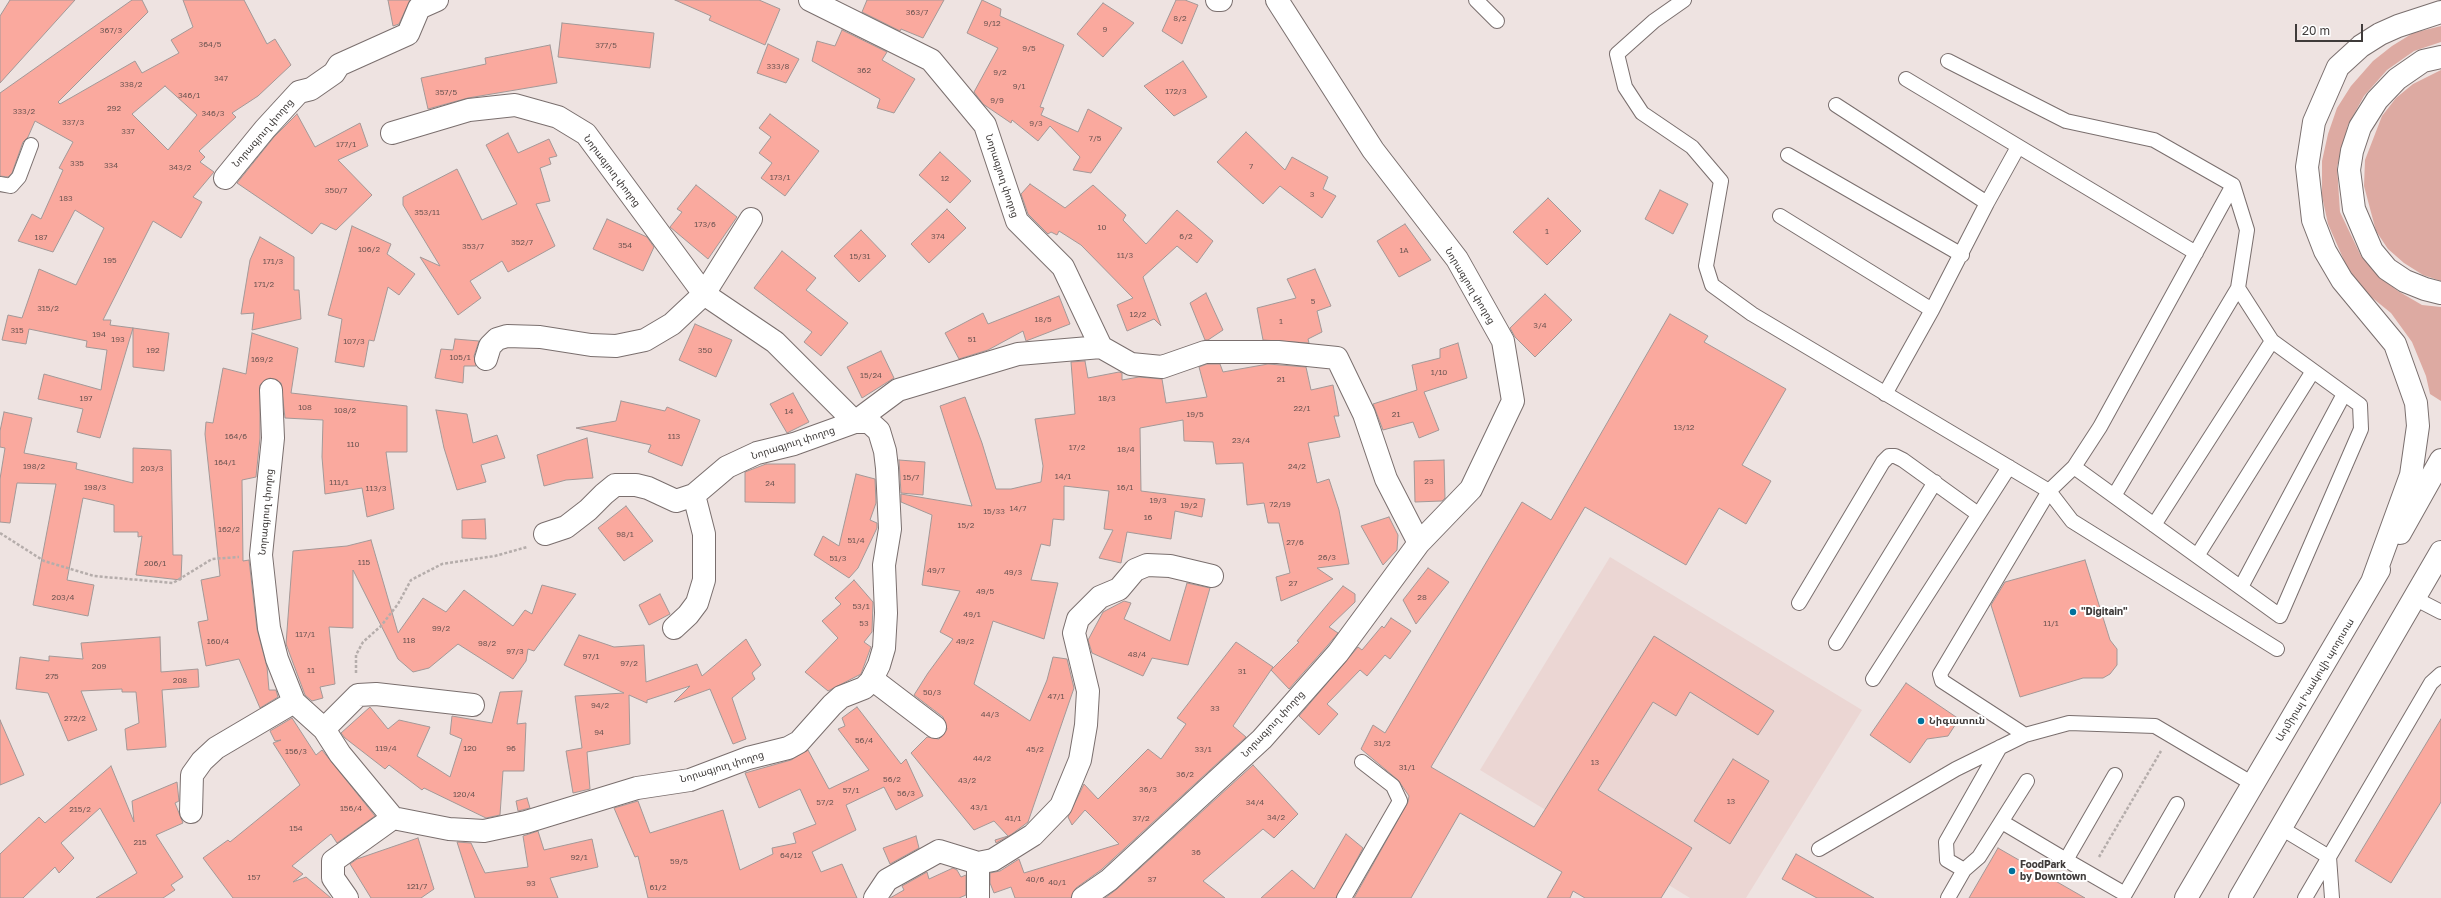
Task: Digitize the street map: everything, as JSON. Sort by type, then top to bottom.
[{"type":"main road","name":"Նորագյուղ փողոց","points":[[225,178],[264,129],[299,92],[311,89],[334,73],[339,65],[408,34],[419,8],[437,0]]},
{"type":"main road","name":"Նորագյուղ փողոց","points":[[545,534],[566,527],[615,486],[636,485],[648,488],[676,501],[694,495],[728,467],[757,453],[794,444],[855,422],[898,390],[1018,354],[1101,347],[1063,267],[1017,221],[985,125],[931,60],[810,0]]},
{"type":"main road","points":[[1217,0],[1222,0]]},
{"type":"main road","name":"Նորագյուղ փողոց","points":[[1083,898],[1109,880],[1262,739],[1338,654],[1419,543],[1471,489],[1513,401],[1503,340],[1457,259],[1374,150],[1277,0]]},
{"type":"main road","points":[[2372,582],[2411,475],[2418,426],[2416,403],[2395,344],[2342,280],[2325,250],[2313,220],[2306,167],[2314,122],[2338,67],[2361,46],[2380,34],[2398,26],[2441,12]]},
{"type":"main road","points":[[2441,57],[2423,61],[2397,79],[2377,100],[2360,127],[2352,151],[2349,170],[2354,209],[2372,251],[2387,269],[2405,281],[2425,290],[2441,293]]},
{"type":"main road","name":"Նորագյուղ փողոց","points":[[271,390],[273,438],[261,555],[269,628],[277,659],[294,702],[324,729],[340,754],[393,818],[449,829],[484,831],[526,822],[637,788],[690,780],[748,758],[788,748],[799,742],[841,697],[864,688],[872,679],[879,665],[884,648],[886,613],[884,566],[890,529],[887,468],[885,451],[879,431],[869,422],[855,422],[775,342],[704,294],[586,134],[558,117],[515,105],[470,110],[392,133]]},
{"type":"main road","points":[[486,359],[490,346],[496,339],[519,336],[616,346],[645,340],[672,324],[704,294],[751,219]]},
{"type":"main road","points":[[1101,347],[1131,364],[1162,367],[1205,352],[1278,352],[1337,358],[1364,414],[1386,479],[1419,543]]},
{"type":"main road","name":"Ադմիրալ Իսակովի պողոտա","points":[[2186,898],[2372,582],[2441,460]]},
{"type":"main road","points":[[674,628],[688,615],[696,603],[704,580],[704,534],[694,495]]},
{"type":"main road","points":[[2240,898],[2441,552]]},
{"type":"main road","points":[[875,898],[887,880],[939,851],[978,863],[993,860],[1033,835],[1061,806],[1080,760],[1086,725],[1088,691],[1074,633],[1075,626],[1081,616],[1100,598],[1124,585],[1135,570],[1147,565],[1170,566],[1212,576]]},
{"type":"main road","points":[[872,679],[936,727]]},
{"type":"main road","points":[[324,729],[358,695],[376,694],[473,705]]},
{"type":"main road","points":[[191,812],[192,775],[202,761],[216,748],[294,702]]},
{"type":"main road","points":[[348,898],[333,878],[333,861],[393,818]]},
{"type":"main road","points":[[978,863],[978,898]]},
{"type":"lane","points":[[1476,0],[1497,21]]},
{"type":"lane","points":[[1684,0],[1654,21],[1617,54],[1625,87],[1642,113],[1692,147],[1721,181],[1706,266],[1712,286],[1752,314],[2049,491],[2072,521],[2277,649]]},
{"type":"lane","points":[[1948,60],[2066,121],[2154,140],[2233,185],[2247,230],[2238,288],[2114,496]]},
{"type":"lane","points":[[1906,79],[2196,253]]},
{"type":"lane","points":[[1836,105],[1987,203]]},
{"type":"lane","points":[[0,184],[11,186],[19,177],[32,145]]},
{"type":"lane","points":[[1885,394],[1962,255],[1987,203],[2018,147]]},
{"type":"lane","points":[[1788,155],[1962,255]]},
{"type":"lane","points":[[2025,735],[1942,681],[1940,674],[2049,491],[2074,467],[2100,427],[2233,185]]},
{"type":"lane","points":[[1780,216],[1932,310]]},
{"type":"lane","points":[[2074,467],[2280,616],[2361,429],[2360,404],[2272,341],[2238,288]]},
{"type":"lane","points":[[2154,525],[2272,341]]},
{"type":"lane","points":[[2197,556],[2313,371]]},
{"type":"lane","points":[[2240,587],[2344,394]]},
{"type":"lane","points":[[1799,603],[1883,462],[1889,456],[1895,456],[1904,460],[1978,514]]},
{"type":"lane","points":[[1873,679],[2009,466]]},
{"type":"lane","points":[[1836,643],[1935,482]]},
{"type":"lane","points":[[2414,598],[2441,612]]},
{"type":"lane","points":[[2305,898],[2431,683],[2441,674]]},
{"type":"lane","points":[[1819,848],[1956,769],[2000,747],[2025,735],[2069,723],[2155,726],[2253,784]]},
{"type":"lane","points":[[1964,870],[1947,860],[1946,842],[2000,747]]},
{"type":"lane","points":[[1344,898],[1400,801],[1393,786],[1362,762]]},
{"type":"lane","points":[[2066,860],[2115,775]]},
{"type":"lane","points":[[1948,898],[1964,870],[1979,858],[2027,781]]},
{"type":"lane","points":[[2002,822],[2125,894],[2178,804]]},
{"type":"lane","points":[[2281,828],[2329,857]]},
{"type":"lane","points":[[2329,857],[2332,898]]},
{"type":"path","points":[[0,533],[44,561],[94,576],[173,583],[212,559],[261,555]]},
{"type":"path","points":[[358,695],[356,655],[363,642],[381,626],[398,604],[411,580],[442,564],[495,556],[533,546],[545,534]]},
{"type":"path","points":[[2090,874],[2159,755]]},
{"type":"shaded area","points":[[2441,26],[2441,42],[2414,51],[2387,70],[2364,96],[2348,125],[2337,167],[2340,212],[2361,256],[2382,279],[2398,291],[2422,305],[2441,307],[2441,401],[2430,394],[2426,376],[2412,342],[2391,313],[2370,296],[2350,274],[2328,224],[2322,196],[2322,161],[2328,134],[2337,108],[2351,86],[2373,61],[2392,46],[2413,33]]},
{"type":"shaded area","points":[[2441,70],[2441,281],[2423,275],[2404,263],[2388,249],[2376,231],[2364,186],[2365,160],[2382,116],[2396,98],[2413,84]]},
{"type":"shaded area","points":[[1610,557],[1862,710],[1746,898],[1690,898],[1480,770]]},
{"type":"building","points":[[10,0],[75,0],[0,83],[0,16]]},
{"type":"building","points":[[132,0],[142,0],[148,12],[58,102],[60,104],[135,61],[142,73],[179,53],[171,40],[193,27],[183,0],[244,0],[267,44],[275,39],[291,65],[258,96],[232,113],[236,117],[199,151],[205,157],[200,162],[214,172],[193,197],[202,202],[181,238],[153,221],[103,320],[111,320],[110,325],[133,328],[100,438],[77,432],[83,409],[38,399],[44,374],[101,390],[107,350],[86,347],[87,341],[29,329],[26,344],[2,340],[8,315],[22,318],[39,269],[76,285],[104,228],[75,210],[53,252],[18,241],[32,214],[41,219],[63,170],[59,168],[73,142],[35,121],[28,137],[23,142],[12,173],[8,177],[0,176],[0,93]],"holes":[[[165,86],[197,115],[168,150],[132,114]]]},
{"type":"building","points":[[388,0],[410,0],[399,24],[393,26]]},
{"type":"building","points":[[675,0],[759,0],[780,9],[765,45],[709,20],[711,16]]},
{"type":"building","points":[[867,0],[944,0],[923,38],[901,29],[900,31],[862,12]]},
{"type":"building","points":[[982,0],[1001,9],[1000,16],[1064,45],[1040,107],[1044,108],[1041,115],[1078,132],[1088,109],[1122,128],[1091,173],[1073,170],[1080,157],[1050,126],[1038,141],[1012,120],[1011,123],[983,104],[974,92],[998,48],[967,33]]},
{"type":"building","points":[[1176,0],[1185,0],[1198,5],[1182,44],[1162,31]]},
{"type":"building","points":[[1103,3],[1134,23],[1103,57],[1077,34]]},
{"type":"building","points":[[562,23],[654,33],[650,68],[558,57]]},
{"type":"building","points":[[842,30],[887,52],[882,60],[915,79],[894,113],[877,108],[880,99],[812,61],[817,41],[835,46]]},
{"type":"building","points":[[768,44],[799,59],[786,83],[757,73]]},
{"type":"building","points":[[550,45],[557,83],[468,98],[428,109],[421,78],[486,64],[485,58]]},
{"type":"building","points":[[1183,61],[1207,97],[1174,116],[1144,86]]},
{"type":"building","points":[[297,114],[315,147],[360,123],[368,146],[338,160],[372,195],[336,230],[321,223],[312,234],[237,183],[274,137]]},
{"type":"building","points":[[770,114],[819,151],[785,196],[761,178],[772,163],[759,153],[771,137],[759,128]]},
{"type":"building","points":[[1246,132],[1285,170],[1292,157],[1328,177],[1323,189],[1336,196],[1322,218],[1280,186],[1263,204],[1217,162]]},
{"type":"building","points":[[508,133],[518,153],[549,139],[557,156],[549,158],[551,164],[540,168],[550,201],[536,204],[555,246],[508,272],[502,261],[470,281],[481,298],[458,315],[420,257],[440,266],[403,205],[403,197],[457,169],[482,220],[517,204],[486,145]]},
{"type":"building","points":[[940,152],[971,181],[950,203],[919,175]]},
{"type":"building","points":[[1030,184],[1065,208],[1093,185],[1126,215],[1123,220],[1146,244],[1177,210],[1213,241],[1197,263],[1177,246],[1143,277],[1161,326],[1154,319],[1127,331],[1117,305],[1133,298],[1081,245],[1059,231],[1057,235],[1051,232],[1048,234],[1028,214],[1021,194]]},
{"type":"building","points":[[696,185],[737,217],[708,259],[670,227],[682,212],[677,209]]},
{"type":"building","points":[[1660,190],[1688,204],[1673,234],[1645,219]]},
{"type":"building","points":[[1548,198],[1581,231],[1547,265],[1513,232]]},
{"type":"building","points":[[947,209],[966,228],[929,263],[911,244]]},
{"type":"building","points":[[607,219],[647,237],[654,247],[643,271],[593,249]]},
{"type":"building","points":[[1405,224],[1431,260],[1399,277],[1377,241]]},
{"type":"building","points":[[352,226],[391,244],[387,254],[415,274],[399,295],[388,287],[374,341],[369,340],[364,367],[335,362],[342,319],[328,315]]},
{"type":"building","points":[[861,230],[886,256],[859,282],[834,256]]},
{"type":"building","points":[[260,237],[294,257],[294,290],[299,290],[301,319],[252,330],[254,313],[241,314],[250,260]]},
{"type":"building","points":[[782,251],[816,278],[806,290],[848,323],[821,356],[804,342],[812,332],[754,288]]},
{"type":"building","points":[[1315,269],[1331,306],[1317,311],[1322,332],[1308,339],[1309,343],[1263,340],[1257,308],[1296,298],[1287,279]]},
{"type":"building","points":[[1206,293],[1223,330],[1208,340],[1205,340],[1190,303]]},
{"type":"building","points":[[1545,294],[1572,320],[1535,357],[1515,337],[1510,328]]},
{"type":"building","points":[[1059,296],[1070,324],[1026,341],[1023,331],[988,350],[959,359],[945,333],[983,313],[988,324]]},
{"type":"building","points":[[1670,314],[1708,336],[1704,342],[1786,389],[1742,465],[1771,481],[1746,524],[1719,508],[1686,565],[1585,507],[1431,767],[1534,827],[1654,636],[1774,711],[1758,735],[1690,692],[1676,716],[1653,702],[1598,790],[1692,848],[1661,898],[1585,898],[1573,891],[1570,898],[1547,898],[1562,872],[1460,813],[1411,898],[1354,898],[1408,802],[1409,796],[1398,780],[1361,749],[1373,725],[1385,733],[1522,502],[1551,520]]},
{"type":"building","points":[[695,324],[732,340],[716,377],[679,360]]},
{"type":"building","points":[[133,328],[169,333],[164,371],[133,367]]},
{"type":"building","points":[[252,333],[298,348],[291,393],[407,406],[407,452],[386,452],[394,509],[367,517],[362,488],[325,494],[322,457],[323,420],[285,418],[281,383],[270,378],[260,385],[260,438],[256,477],[242,480],[243,561],[249,560],[257,629],[267,667],[269,690],[276,690],[278,697],[260,708],[239,659],[206,666],[198,622],[208,620],[201,580],[220,576],[205,434],[206,422],[213,423],[223,368],[246,374]]},
{"type":"building","points":[[455,339],[479,341],[474,356],[476,366],[464,366],[463,383],[435,378],[441,349],[453,350]]},
{"type":"building","points":[[1458,343],[1467,378],[1424,392],[1439,430],[1419,438],[1413,422],[1383,430],[1373,404],[1417,390],[1412,365],[1440,358],[1440,349]]},
{"type":"building","points":[[881,351],[894,378],[862,398],[847,367]]},
{"type":"building","points":[[1085,361],[1088,378],[1119,372],[1122,373],[1122,380],[1139,377],[1162,379],[1166,403],[1207,397],[1199,367],[1207,364],[1220,364],[1223,372],[1268,364],[1306,367],[1311,390],[1333,385],[1339,416],[1334,416],[1340,437],[1308,443],[1317,483],[1329,479],[1339,510],[1349,564],[1317,568],[1333,579],[1281,601],[1276,577],[1290,573],[1279,523],[1268,523],[1264,503],[1247,505],[1243,463],[1216,464],[1213,442],[1184,441],[1183,420],[1140,428],[1141,491],[1205,499],[1202,517],[1175,511],[1171,539],[1127,532],[1121,563],[1099,558],[1113,530],[1104,529],[1109,491],[1064,486],[1064,520],[1053,519],[1050,546],[1041,544],[1031,580],[1058,583],[1044,639],[993,621],[974,684],[1030,721],[1047,680],[1053,657],[1067,659],[1074,688],[1028,822],[1012,834],[996,843],[995,840],[1008,836],[994,821],[974,830],[911,753],[927,737],[939,739],[947,729],[943,717],[914,695],[953,639],[940,632],[960,591],[922,585],[932,515],[901,502],[901,494],[972,506],[940,406],[965,397],[982,443],[996,489],[1011,489],[1041,482],[1043,466],[1035,419],[1075,414],[1071,362]]},
{"type":"building","points":[[793,393],[809,422],[787,433],[770,404]]},
{"type":"building","points":[[621,401],[665,411],[667,407],[700,420],[682,466],[648,452],[651,445],[576,428],[616,421]]},
{"type":"building","points":[[436,410],[467,414],[473,443],[497,435],[505,458],[481,465],[486,482],[457,490],[444,448]]},
{"type":"building","points":[[4,412],[32,418],[24,453],[77,463],[76,469],[133,483],[133,448],[171,450],[173,555],[182,555],[181,580],[136,575],[142,536],[138,537],[138,532],[114,532],[114,505],[83,498],[67,580],[94,585],[88,616],[33,605],[56,484],[17,483],[10,523],[0,522],[0,479],[5,448],[0,447],[0,431]]},
{"type":"building","points":[[587,438],[593,478],[566,480],[544,486],[537,455]]},
{"type":"building","points":[[899,460],[925,462],[923,495],[901,493]]},
{"type":"building","points":[[1444,460],[1445,498],[1442,501],[1415,502],[1414,461]]},
{"type":"building","points":[[766,464],[795,464],[795,503],[745,502],[745,472]]},
{"type":"building","points":[[856,474],[875,479],[876,503],[870,520],[877,523],[877,528],[858,568],[849,578],[814,555],[823,536],[839,546]]},
{"type":"building","points":[[626,506],[653,541],[624,561],[598,528]]},
{"type":"building","points":[[1389,517],[1398,535],[1397,550],[1383,565],[1361,526]]},
{"type":"building","points":[[485,519],[486,539],[462,538],[462,520]]},
{"type":"building","points":[[371,540],[398,633],[423,598],[446,612],[464,590],[513,626],[525,610],[532,614],[542,585],[576,594],[534,651],[528,649],[526,661],[513,679],[458,644],[429,668],[413,672],[398,659],[353,570],[353,628],[329,627],[335,684],[320,687],[323,698],[312,701],[305,695],[286,644],[293,551],[347,546]]},
{"type":"building","points":[[2085,560],[2110,640],[2117,649],[2117,665],[2110,674],[2103,678],[2083,678],[2020,697],[1991,605],[2005,582]]},
{"type":"building","points":[[1428,568],[1449,582],[1416,624],[1403,600]]},
{"type":"building","points":[[854,580],[873,602],[872,632],[864,642],[871,647],[861,674],[828,691],[805,672],[838,638],[822,621],[841,604],[835,598]]},
{"type":"building","points":[[1187,583],[1210,588],[1188,665],[1152,658],[1143,676],[1092,653],[1088,640],[1103,612],[1124,601],[1131,603],[1124,619],[1170,641]]},
{"type":"building","points":[[1343,586],[1355,594],[1355,602],[1329,627],[1338,633],[1289,689],[1271,670],[1299,642],[1297,641]]},
{"type":"building","points":[[660,594],[670,614],[649,625],[639,605]]},
{"type":"building","points":[[1391,618],[1411,631],[1390,659],[1385,655],[1367,676],[1360,670],[1327,704],[1338,714],[1319,735],[1299,716],[1358,647],[1362,650],[1382,626],[1384,628]]},
{"type":"building","points":[[579,635],[614,647],[644,645],[646,682],[697,664],[702,676],[746,639],[761,665],[752,673],[755,679],[732,698],[746,739],[733,744],[710,689],[674,702],[690,686],[647,700],[647,703],[629,695],[630,744],[587,752],[590,789],[573,793],[566,751],[582,748],[575,696],[624,693],[564,665]]},
{"type":"building","points":[[160,637],[161,672],[198,669],[199,687],[162,690],[166,747],[127,750],[125,729],[139,723],[136,692],[122,692],[122,689],[81,691],[97,730],[68,741],[48,693],[16,689],[20,657],[49,661],[49,656],[83,659],[81,643]]},
{"type":"building","points":[[1236,642],[1273,667],[1233,726],[1246,737],[1101,870],[1076,888],[1071,898],[1015,898],[1011,887],[994,893],[990,883],[990,873],[1000,871],[1019,859],[1024,873],[1119,844],[1085,810],[1072,825],[1068,817],[1084,784],[1098,799],[1148,749],[1161,759],[1186,724],[1177,718]]},
{"type":"building","points":[[1906,683],[1959,719],[1948,736],[1927,739],[1910,763],[1870,735]]},
{"type":"building","points":[[522,691],[517,724],[526,723],[524,771],[503,771],[500,815],[486,818],[424,788],[422,790],[389,765],[385,769],[345,738],[341,733],[370,707],[388,729],[399,720],[430,727],[417,756],[450,777],[462,739],[450,734],[452,716],[492,723],[500,692]]},
{"type":"building","points":[[857,707],[901,764],[906,759],[923,796],[896,810],[884,787],[846,805],[856,830],[812,852],[821,872],[842,864],[857,898],[648,898],[638,856],[635,857],[614,808],[638,801],[650,833],[723,810],[740,870],[773,854],[772,848],[796,843],[793,833],[816,824],[800,789],[759,808],[745,773],[791,760],[808,750],[829,789],[869,770],[838,729],[845,726],[842,718]]},
{"type":"building","points":[[292,718],[316,755],[322,750],[375,816],[337,843],[331,834],[292,866],[303,874],[293,882],[306,877],[331,898],[233,898],[203,858],[228,840],[230,842],[300,785],[273,743],[281,740],[275,741],[270,731]]},
{"type":"building","points":[[2441,719],[2441,802],[2391,883],[2355,861]]},
{"type":"building","points":[[0,720],[24,775],[0,785]]},
{"type":"building","points":[[1733,759],[1769,781],[1730,844],[1694,821]]},
{"type":"building","points":[[1253,765],[1298,814],[1274,838],[1263,829],[1203,881],[1225,898],[1105,898],[1117,889]]},
{"type":"building","points":[[111,766],[134,822],[132,801],[177,782],[179,801],[175,803],[183,823],[156,835],[183,877],[171,885],[175,890],[163,898],[96,898],[137,873],[100,808],[61,843],[74,858],[59,873],[55,867],[23,898],[0,898],[0,854],[39,817],[45,823]]},
{"type":"building","points":[[527,798],[530,808],[518,811],[516,801]]},
{"type":"building","points":[[538,831],[544,850],[592,839],[598,867],[550,878],[558,898],[475,898],[457,842],[471,843],[485,873],[528,867],[523,836]]},
{"type":"building","points":[[1346,834],[1363,848],[1336,898],[1261,898],[1292,870],[1314,889]]},
{"type":"building","points":[[916,836],[919,848],[890,864],[883,848]]},
{"type":"building","points":[[418,838],[434,889],[421,898],[371,898],[350,864],[357,859]]},
{"type":"building","name":"FoodPark by Downtown","points":[[1998,848],[2085,898],[1969,898]]},
{"type":"building","points":[[1796,854],[1874,898],[1817,898],[1782,879]]},
{"type":"building","points":[[953,868],[957,870],[961,877],[966,875],[966,895],[959,898],[890,898],[904,890],[902,886],[927,872],[929,879]]},
{"type":"place","name":"\"Digitain\"","points":[[2073,612]]},
{"type":"place","name":"Նիգատուն","points":[[1921,721]]},
{"type":"place","name":"FoodPark by Downtown","points":[[2012,871]]}]
